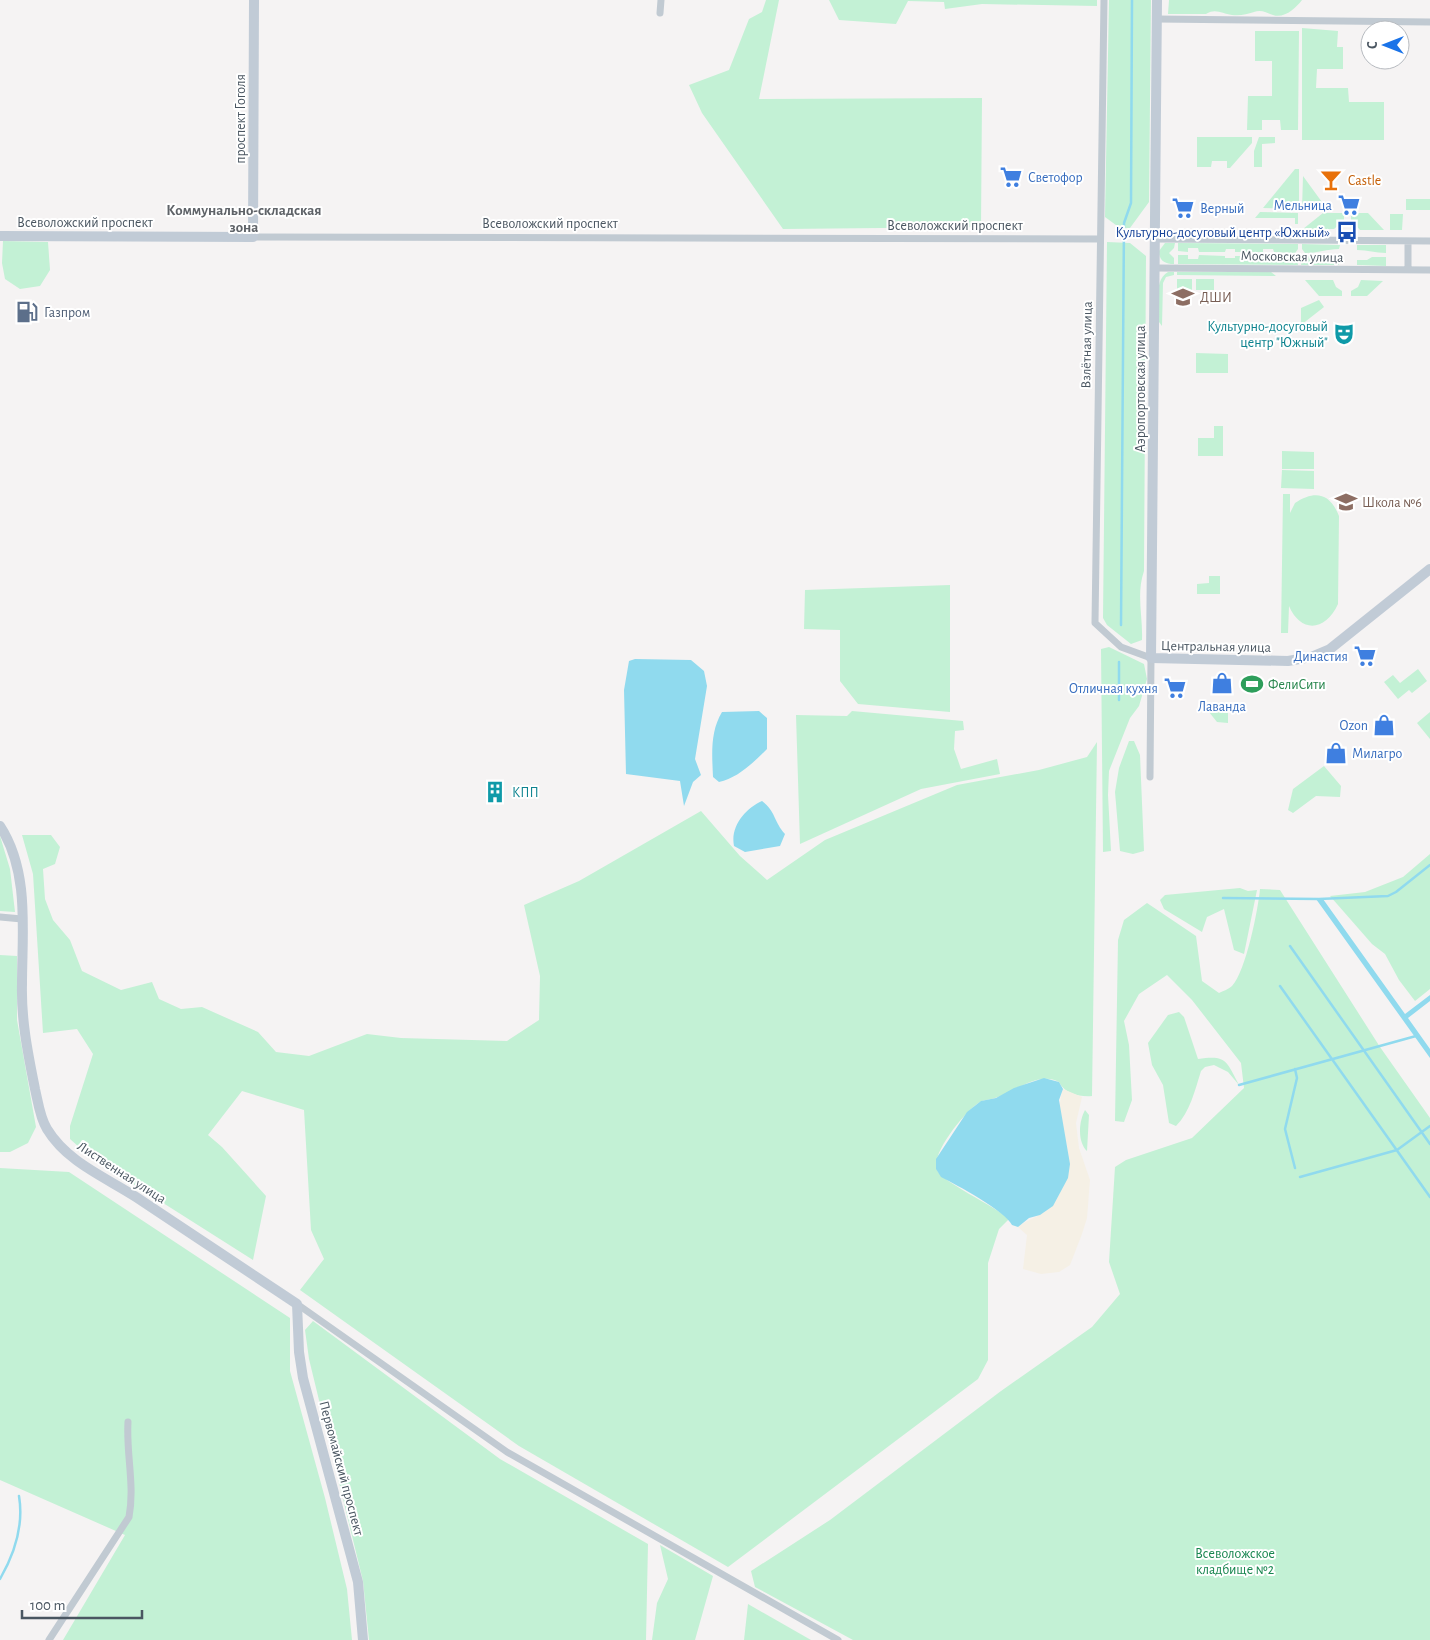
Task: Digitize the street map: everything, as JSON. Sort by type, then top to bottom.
[{"type":"street","name":"проспект Гоголя","points":[[253,237],[254,0]]},
{"type":"street","points":[[660,13],[661,0]]},
{"type":"street","name":"Взлётная улица","points":[[1104,0],[1095,623],[1121,647],[1151,658]]},
{"type":"street","name":"Аэропортовская улица","points":[[1150,777],[1157,0]]},
{"type":"street","points":[[1157,19],[1430,22]]},
{"type":"street","name":"Всеволожский проспект","points":[[0,236],[1100,239]]},
{"type":"street","name":"Московская улица","points":[[1155,238],[1430,241]]},
{"type":"street","points":[[1408,241],[1408,270]]},
{"type":"street","name":"Московская улица","points":[[1154,268],[1430,270]]},
{"type":"street","name":"Центральная улица","points":[[1151,658],[1288,661],[1311,657],[1330,649],[1430,569]]},
{"type":"street","name":"Лиственная улица","points":[[0,826],[16,859],[22,895],[22,988],[25,1044],[45,1127],[56,1143],[81,1164],[134,1196],[297,1304]]},
{"type":"street","points":[[0,918],[22,920]]},
{"type":"street","points":[[297,1304],[507,1452],[838,1640]]},
{"type":"street","name":"Первомайский проспект","points":[[297,1304],[299,1352],[303,1378],[358,1582],[363,1640]]},
{"type":"street","points":[[49,1640],[129,1517],[133,1497],[128,1456],[128,1422]]},
{"type":"green space","points":[[766,0],[779,0],[759,99],[982,98],[981,227],[783,229],[702,113],[689,85],[729,70],[749,19],[762,12]]},
{"type":"green space","points":[[829,0],[1097,0],[1097,6],[982,4],[945,9],[944,2],[908,1],[896,24],[839,20]]},
{"type":"green space","points":[[1109,0],[1151,0],[1149,202],[1130,228],[1120,228],[1105,217]]},
{"type":"green space","points":[[1169,0],[1302,0],[1289,12],[1277,16],[1259,11],[1238,15],[1216,11],[1206,14],[1168,14]]},
{"type":"green space","points":[[1302,28],[1338,31],[1337,47],[1343,47],[1343,69],[1317,69],[1316,88],[1348,88],[1349,102],[1384,102],[1384,140],[1302,140]]},
{"type":"green space","points":[[1255,31],[1299,31],[1298,130],[1281,130],[1280,120],[1262,120],[1262,130],[1247,130],[1248,96],[1272,96],[1272,61],[1255,61]]},
{"type":"green space","points":[[1197,137],[1252,137],[1252,143],[1230,168],[1227,168],[1227,161],[1212,161],[1211,167],[1197,167]]},
{"type":"green space","points":[[1259,137],[1275,137],[1275,143],[1262,144],[1262,167],[1254,167],[1254,151]]},
{"type":"green space","points":[[1295,169],[1299,169],[1299,209],[1263,208]]},
{"type":"green space","points":[[1303,176],[1327,209],[1302,209]]},
{"type":"green space","points":[[1406,199],[1430,199],[1430,210],[1406,210]]},
{"type":"green space","points":[[1260,212],[1298,213],[1298,224],[1295,224],[1295,218],[1255,218]]},
{"type":"green space","points":[[1323,213],[1344,213],[1344,220],[1334,229],[1303,229]]},
{"type":"green space","points":[[1351,213],[1368,213],[1384,230],[1360,230],[1351,220]]},
{"type":"green space","points":[[1390,214],[1403,214],[1402,230],[1390,230]]},
{"type":"green space","points":[[3,241],[48,242],[50,270],[40,286],[20,289],[5,279],[2,263]]},
{"type":"green space","points":[[1107,242],[1130,243],[1146,256],[1144,571],[1140,588],[1142,640],[1131,644],[1107,625],[1103,618]]},
{"type":"green space","points":[[1165,243],[1175,243],[1174,248],[1169,253],[1174,258],[1174,264],[1165,263],[1161,260],[1159,251]]},
{"type":"green space","points":[[1178,243],[1298,244],[1298,249],[1295,253],[1274,252],[1273,249],[1263,249],[1263,252],[1235,252],[1235,249],[1226,249],[1225,252],[1199,252],[1198,248],[1188,248],[1188,252],[1178,251]]},
{"type":"green space","points":[[1302,244],[1340,245],[1339,249],[1305,253],[1302,249]]},
{"type":"green space","points":[[1357,245],[1386,245],[1386,253],[1357,250]]},
{"type":"green space","points":[[1178,255],[1188,255],[1188,259],[1198,259],[1199,255],[1225,256],[1225,258],[1263,256],[1263,259],[1273,259],[1274,256],[1295,256],[1298,260],[1298,265],[1178,264]]},
{"type":"green space","points":[[1305,256],[1339,260],[1339,265],[1301,265]]},
{"type":"green space","points":[[1372,257],[1386,257],[1386,266],[1357,265],[1357,260],[1367,260]]},
{"type":"green space","points":[[1168,272],[1174,272],[1174,275],[1166,277],[1163,283],[1162,326],[1159,322],[1159,288],[1160,281]]},
{"type":"green space","points":[[1177,272],[1271,272],[1276,276],[1177,275]]},
{"type":"green space","points":[[1177,279],[1192,279],[1192,290],[1177,290]]},
{"type":"green space","points":[[1196,279],[1214,279],[1214,290],[1196,290]]},
{"type":"green space","points":[[1305,280],[1333,280],[1336,287],[1342,291],[1342,296],[1319,296]]},
{"type":"green space","points":[[1361,280],[1383,281],[1367,296],[1351,296],[1351,291],[1358,287]]},
{"type":"green space","points":[[1319,300],[1324,307],[1301,325],[1301,308]]},
{"type":"green space","points":[[1196,353],[1228,354],[1228,373],[1196,373]]},
{"type":"green space","points":[[1214,426],[1223,426],[1223,456],[1198,456],[1198,438],[1214,438]]},
{"type":"green space","points":[[1282,451],[1314,452],[1314,469],[1282,469]]},
{"type":"green space","points":[[1282,470],[1314,471],[1314,489],[1281,488]]},
{"type":"green space","points":[[1283,494],[1290,494],[1290,513],[1295,503],[1315,495],[1326,498],[1331,502],[1339,516],[1338,604],[1327,620],[1314,626],[1300,621],[1289,606],[1288,633],[1281,633]]},
{"type":"green space","points":[[1209,576],[1220,576],[1220,594],[1197,594],[1197,584],[1209,583]]},
{"type":"green space","points":[[950,585],[950,712],[858,704],[840,681],[840,630],[804,629],[805,590]]},
{"type":"green space","points":[[1109,647],[1144,664],[1147,679],[1139,706],[1130,718],[1109,771],[1108,795],[1111,851],[1103,852],[1101,649]]},
{"type":"green space","points":[[1418,669],[1427,681],[1412,693],[1409,690],[1398,699],[1384,682],[1393,675],[1400,683]]},
{"type":"green space","points":[[852,711],[963,721],[964,730],[955,731],[954,749],[961,769],[997,759],[1000,774],[921,789],[800,844],[796,715],[847,716]]},
{"type":"green space","points":[[1209,712],[1228,712],[1228,723],[1217,722]]},
{"type":"green space","points":[[1430,712],[1430,739],[1417,723]]},
{"type":"green space","points":[[1129,741],[1134,741],[1140,755],[1144,851],[1133,854],[1120,851],[1115,792],[1119,768]]},
{"type":"green space","points":[[1097,742],[1092,1096],[1073,1094],[1059,1082],[1043,1079],[995,1098],[982,1101],[958,1123],[944,1144],[936,1163],[937,1170],[948,1181],[1009,1219],[999,1229],[988,1263],[988,1360],[978,1379],[728,1567],[519,1446],[300,1290],[324,1259],[311,1230],[304,1110],[242,1091],[208,1135],[222,1147],[266,1196],[253,1260],[89,1156],[70,1139],[70,1126],[93,1054],[77,1029],[43,1033],[33,874],[22,835],[51,835],[60,847],[55,864],[43,869],[45,899],[53,920],[70,940],[82,971],[121,990],[152,982],[159,999],[181,1009],[202,1007],[258,1032],[276,1052],[309,1056],[367,1034],[401,1038],[507,1041],[539,1020],[540,976],[524,905],[579,881],[701,811],[740,856],[767,880],[825,840],[957,785],[1039,770],[1087,757]]},
{"type":"green space","points":[[1324,766],[1341,786],[1340,797],[1316,796],[1293,813],[1288,810],[1293,789]]},
{"type":"green space","points":[[0,836],[10,869],[15,912],[0,911]]},
{"type":"green space","points":[[1430,854],[1430,989],[1415,1001],[1399,980],[1385,954],[1372,944],[1330,896],[1365,892],[1403,877]]},
{"type":"green space","points":[[1240,888],[1248,891],[1257,890],[1244,954],[1234,950],[1224,909],[1207,917],[1202,932],[1164,909],[1160,900],[1165,895]]},
{"type":"green space","name":"Всеволожское кладбище №2","points":[[1260,889],[1280,890],[1380,1047],[1430,1118],[1430,1640],[853,1640],[755,1587],[751,1571],[830,1520],[1001,1391],[1092,1327],[1120,1294],[1109,1262],[1115,1167],[1126,1160],[1192,1138],[1244,1088],[1241,1063],[1192,1000],[1167,975],[1139,994],[1124,1021],[1129,1045],[1132,1100],[1124,1122],[1115,1121],[1118,940],[1124,920],[1147,903],[1196,936],[1202,981],[1219,993],[1232,986],[1242,967],[1254,925]]},
{"type":"green space","points":[[0,955],[17,956],[17,1020],[36,1127],[28,1143],[10,1152],[0,1152]]},
{"type":"green space","points":[[1179,1012],[1184,1017],[1198,1059],[1214,1058],[1224,1061],[1239,1085],[1228,1072],[1214,1065],[1205,1067],[1201,1071],[1185,1114],[1176,1126],[1169,1123],[1163,1085],[1152,1065],[1148,1043],[1168,1015]]},
{"type":"green space","points":[[1085,1110],[1089,1115],[1087,1151],[1080,1137],[1081,1120]]},
{"type":"green space","points":[[0,1168],[69,1172],[290,1318],[290,1371],[325,1498],[347,1589],[352,1640],[63,1640],[125,1535],[0,1480]]},
{"type":"green space","points":[[313,1321],[500,1459],[648,1544],[646,1640],[369,1640],[363,1581],[309,1359],[305,1330]]},
{"type":"green space","points":[[660,1545],[713,1576],[695,1640],[652,1640],[657,1603],[668,1579]]},
{"type":"green space","points":[[748,1604],[811,1640],[744,1640]]},
{"type":"sand","points":[[1063,1089],[1082,1097],[1076,1123],[1079,1148],[1090,1180],[1087,1218],[1070,1265],[1059,1272],[1041,1274],[1023,1269],[1027,1235],[1018,1227],[1051,1207],[1067,1177],[1068,1150],[1060,1114]]},
{"type":"water","points":[[635,659],[691,660],[704,671],[707,686],[695,759],[701,775],[693,782],[684,806],[680,781],[626,774],[624,690],[629,661]]},
{"type":"water","points":[[759,711],[767,718],[767,749],[739,773],[719,782],[713,777],[712,752],[715,727],[722,712]]},
{"type":"water","points":[[762,801],[770,809],[785,834],[780,846],[745,852],[734,846],[734,832],[745,813]]},
{"type":"water","points":[[1316,899],[1323,899],[1405,1014],[1430,995],[1430,1001],[1408,1018],[1430,1049],[1430,1058]]},
{"type":"water","points":[[1044,1078],[1059,1082],[1063,1089],[1059,1100],[1070,1164],[1068,1178],[1053,1206],[1040,1215],[1029,1218],[1018,1227],[1012,1225],[1008,1219],[980,1199],[941,1177],[936,1169],[936,1159],[967,1112],[981,1101],[996,1098],[1014,1088]]},
{"type":"waterway","points":[[1121,625],[1124,223],[1131,203],[1132,0]]},
{"type":"waterway","points":[[1119,662],[1119,700]]},
{"type":"waterway","points":[[1223,898],[1319,899],[1388,896],[1396,892],[1430,865]]},
{"type":"waterway","points":[[1290,946],[1430,1144]]},
{"type":"waterway","points":[[1280,986],[1430,1197]]},
{"type":"waterway","points":[[1239,1085],[1416,1036]]},
{"type":"waterway","points":[[1295,1069],[1297,1078],[1285,1129],[1295,1168]]},
{"type":"waterway","points":[[1300,1177],[1397,1150],[1430,1126]]},
{"type":"waterway","points":[[0,1579],[17,1539],[20,1518],[19,1496]]},
{"type":"place","name":"Светофор","points":[[1011,177]]},
{"type":"place","name":"Castle","points":[[1331,180]]},
{"type":"place","name":"Мельница","points":[[1349,205]]},
{"type":"place","name":"Верный","points":[[1183,208]]},
{"type":"place","name":"Культурно-досуговый центр «Южный»","points":[[1347,232]]},
{"type":"place","name":"ДШИ","points":[[1183,297]]},
{"type":"place","name":"Газпром","points":[[27,312]]},
{"type":"place","name":"Культурно-досуговый центр \"Южный\"","points":[[1344,334]]},
{"type":"place","name":"Школа №6","points":[[1346,502]]},
{"type":"place","name":"Династия","points":[[1365,656]]},
{"type":"place","name":"Лаванда","points":[[1222,683]]},
{"type":"place","name":"ФелиСити","points":[[1252,684]]},
{"type":"place","name":"Отличная кухня","points":[[1175,688]]},
{"type":"place","name":"Ozon","points":[[1384,725]]},
{"type":"place","name":"Милагро","points":[[1336,753]]},
{"type":"place","name":"КПП","points":[[495,792]]},
{"type":"district","name":"Коммунально-складская зона","points":[[244,218]]}]
